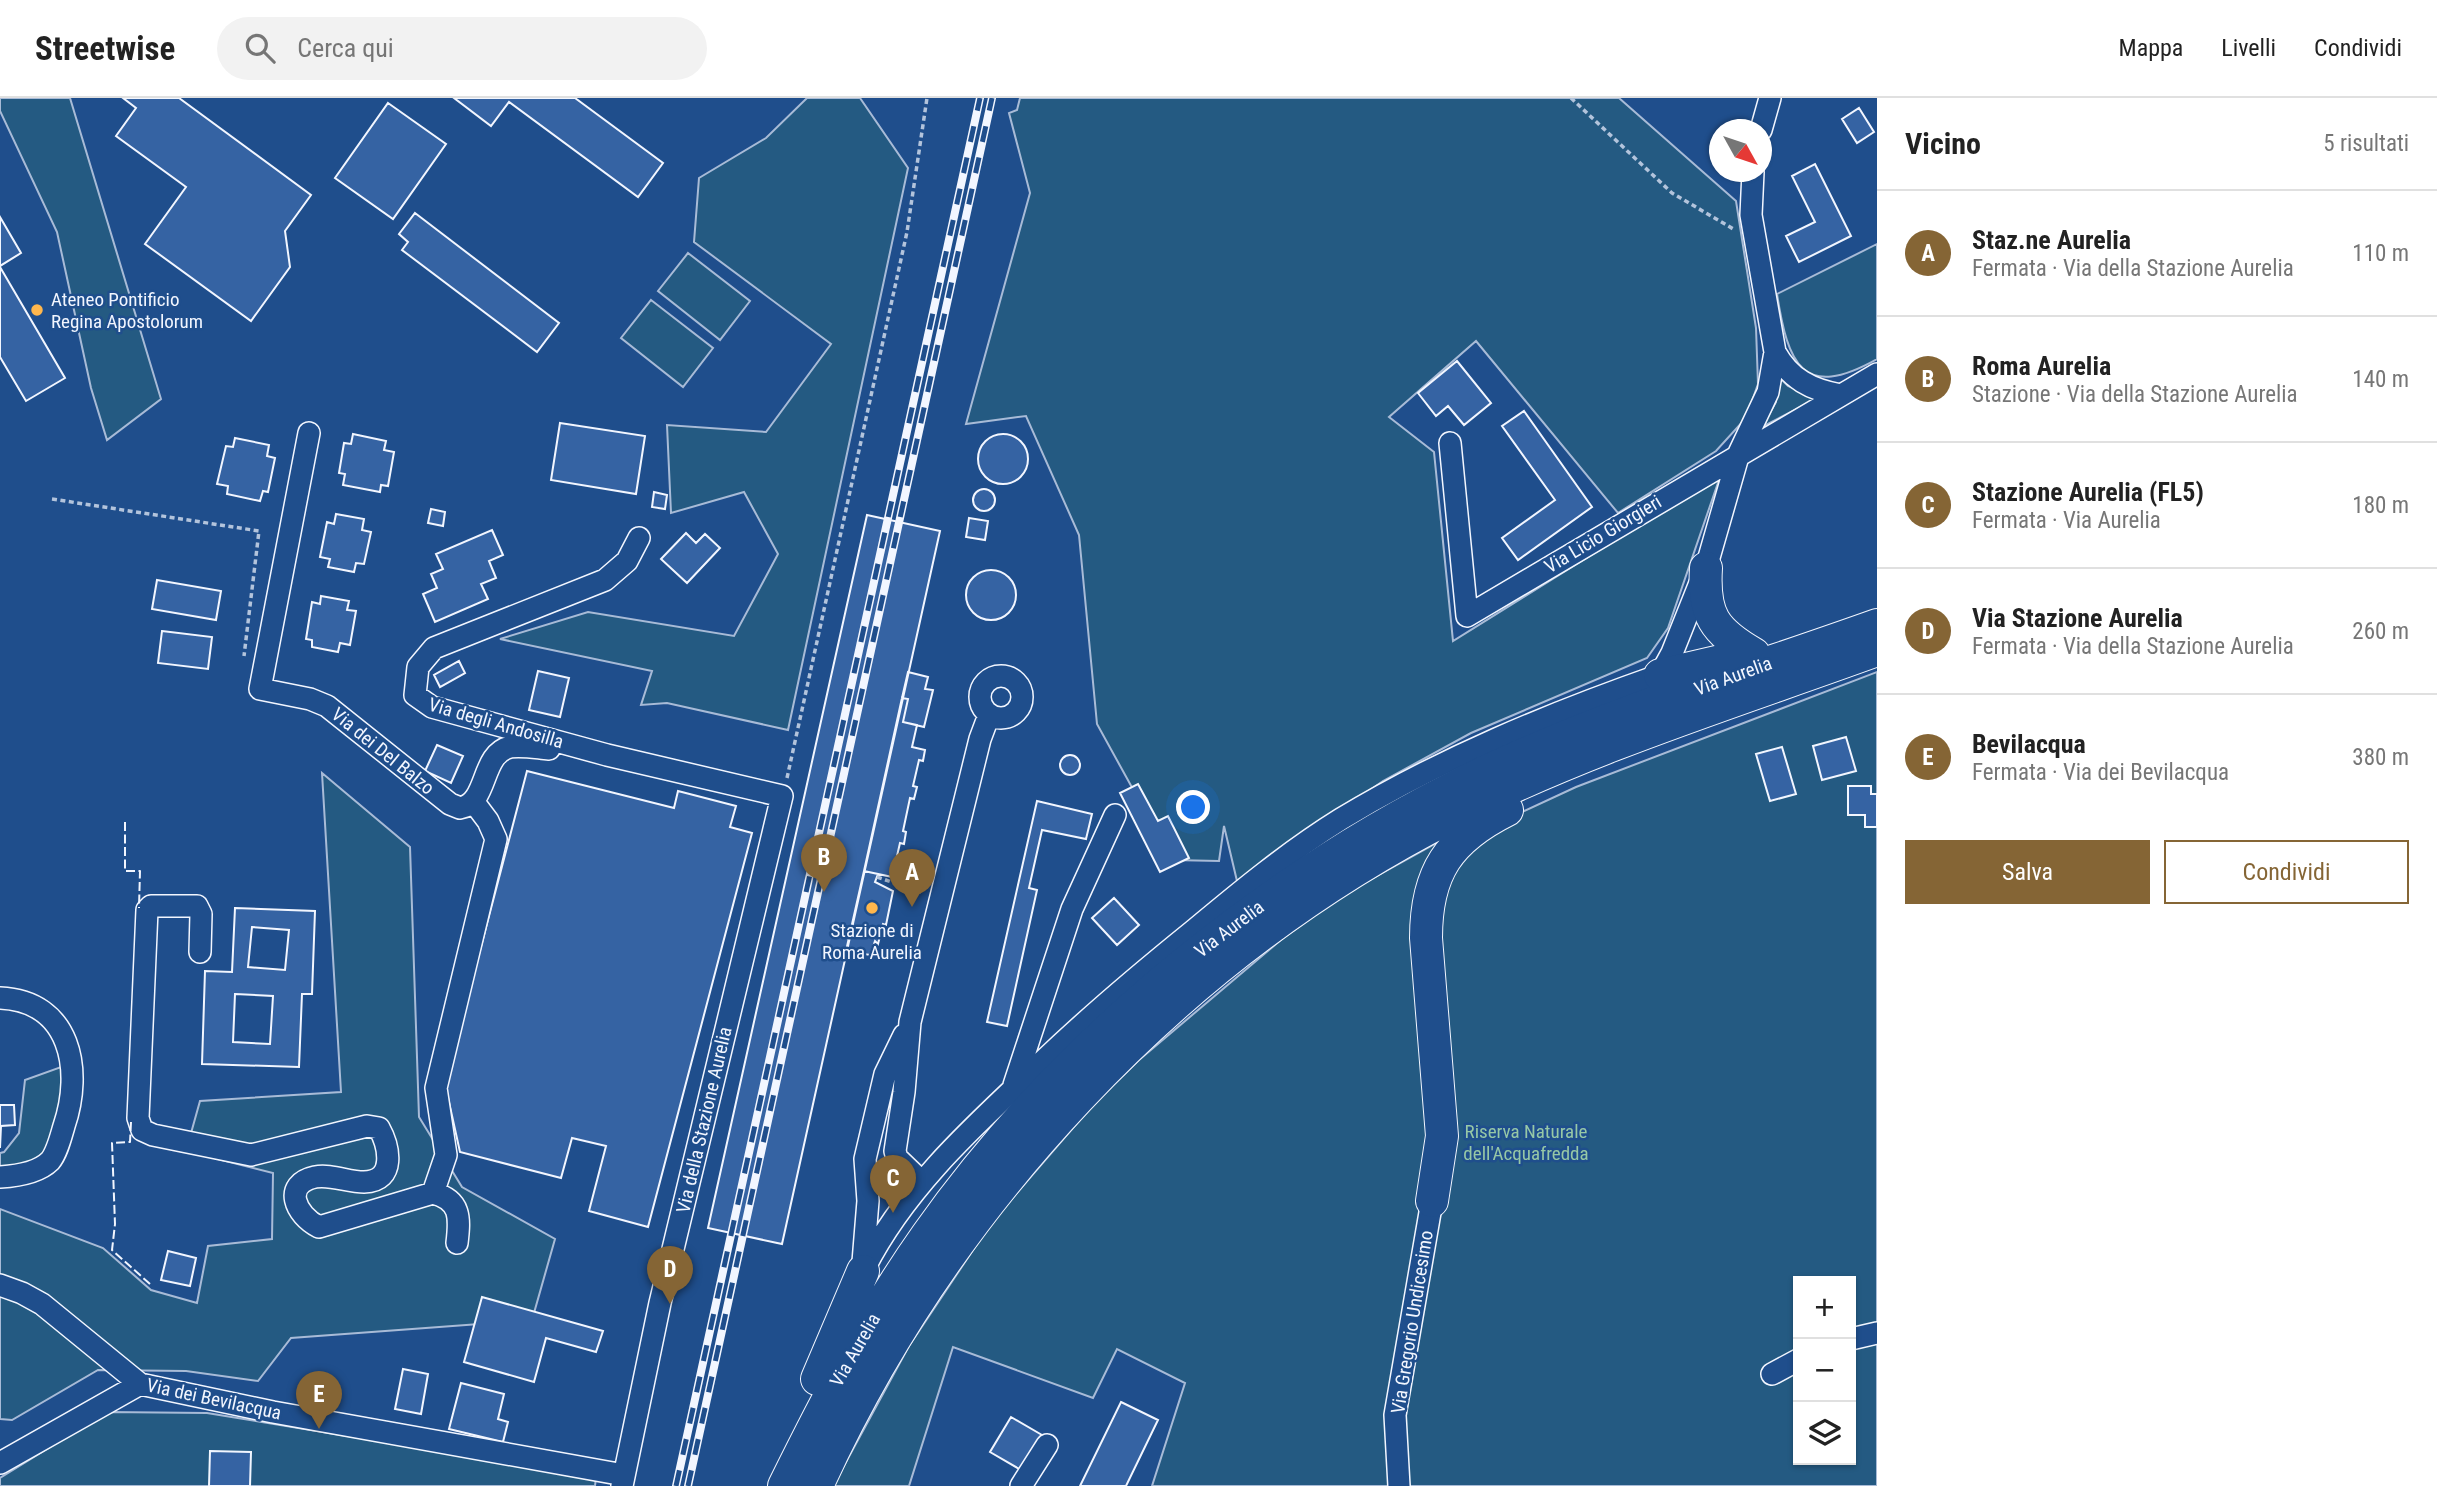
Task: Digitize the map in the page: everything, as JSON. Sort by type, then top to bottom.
[{"type":"highway","points":[[1706,568],[1705,593],[1713,622],[1726,636],[1754,654]]},
{"type":"highway","points":[[1660,675],[1754,654],[1877,611]]},
{"type":"highway","name":"Via Aurelia","points":[[782,1486],[860,1338],[909,1260],[952,1201],[991,1154],[1074,1065],[1122,1017],[1194,956],[1262,903],[1343,851],[1480,775],[1606,721],[1877,625]]},
{"type":"highway","name":"Via Aurelia","points":[[817,1486],[877,1368],[955,1245],[1078,1101],[1209,977],[1268,931],[1344,878],[1451,817],[1589,754],[1877,650]]},
{"type":"highway","points":[[1432,1201],[1442,1136],[1426,919],[1430,890],[1442,863],[1472,830],[1502,813],[1679,738],[1762,692]]},
{"type":"highway","points":[[782,1486],[803,1415],[863,1271]]},
{"type":"street","points":[[1764,119],[1770,98]]},
{"type":"street","points":[[1660,675],[1672,653],[1706,568],[1739,453],[1765,399],[1775,352],[1754,241],[1751,215],[1753,182]]},
{"type":"street","points":[[1775,352],[1788,371],[1805,384],[1841,395]]},
{"type":"street","name":"Via Licio Giorgieri","points":[[1450,443],[1466,616],[1877,374]]},
{"type":"street","name":"Via dei Del Balzo","points":[[309,433],[260,689],[310,699],[327,706],[450,804],[464,807],[472,802]]},
{"type":"street","name":"Via degli Andosilla","points":[[639,538],[627,561],[605,580],[441,645],[424,657],[416,673],[415,695],[432,706],[607,755],[782,796]]},
{"type":"street","name":"Via Aurelia","points":[[863,1271],[890,1224],[922,1182],[1013,1089],[1148,966],[1260,876],[1340,820],[1411,779],[1479,745],[1660,675]]},
{"type":"street","points":[[922,1182],[897,1158],[895,1151],[910,1021],[980,739],[989,715]]},
{"type":"street","points":[[433,1193],[446,1155],[436,1088],[496,839],[488,821],[472,802],[492,759],[503,750],[518,746],[607,755]]},
{"type":"street","name":"Via della Stazione Aurelia","points":[[623,1480],[660,1303],[782,796]]},
{"type":"street","points":[[1013,1089],[1072,909],[1115,815]]},
{"type":"street","points":[[200,952],[201,914],[197,906],[151,906],[147,910],[138,1118],[142,1130],[153,1135],[251,1155],[367,1126],[379,1128],[387,1143],[390,1157],[387,1168],[376,1178],[366,1182],[323,1176],[311,1178],[302,1184],[296,1195],[296,1208],[305,1220],[319,1227],[433,1193],[445,1196],[456,1205],[460,1218],[457,1243]]},
{"type":"street","points":[[0,998],[26,1001],[51,1016],[64,1037],[71,1059],[72,1086],[69,1112],[51,1160],[32,1172],[0,1177]]},
{"type":"street","points":[[863,1271],[868,1200],[865,1159],[885,1074],[910,1021]]},
{"type":"street","name":"Via Gregorio Undicesimo","points":[[1399,1486],[1394,1436],[1398,1392],[1432,1201]]},
{"type":"street","name":"Via dei Bevilacqua","points":[[0,1285],[42,1304],[140,1384],[623,1480]]},
{"type":"street","points":[[1856,1338],[1877,1333]]},
{"type":"street","points":[[1772,1374],[1793,1363]]},
{"type":"street","points":[[0,1463],[140,1384]]},
{"type":"street","points":[[1021,1486],[1047,1445]]},
{"type":"path","points":[[782,796],[806,699],[904,246],[927,98]]},
{"type":"path","points":[[1571,98],[1672,193],[1754,241]]},
{"type":"path","points":[[52,499],[259,531],[244,663]]},
{"type":"path","points":[[877,877],[941,898]]},
{"type":"green space","points":[[0,98],[70,98],[161,399],[107,440],[91,388],[57,232],[0,111]]},
{"type":"green space","points":[[807,98],[860,98],[908,168],[788,730],[667,703],[641,705],[652,671],[500,639],[588,612],[734,636],[778,554],[744,492],[671,513],[667,425],[766,432],[831,344],[694,242],[699,178],[766,138]]},
{"type":"green space","points":[[1020,98],[1619,98],[1709,177],[1709,182],[1714,182],[1736,201],[1756,328],[1758,384],[1746,418],[1716,451],[1618,513],[1476,341],[1389,417],[1434,452],[1453,641],[1721,474],[1668,628],[1647,658],[1471,733],[1383,781],[1237,881],[1224,826],[1219,861],[1172,860],[1097,724],[1079,535],[1026,416],[966,424],[1030,193],[1009,113],[1017,110]]},
{"type":"green space","points":[[1877,244],[1877,359],[1852,371],[1831,376],[1815,375],[1803,368],[1794,356],[1781,319],[1777,294]]},
{"type":"green space","points":[[688,253],[750,301],[720,340],[658,291]]},
{"type":"green space","points":[[651,300],[713,348],[683,387],[621,338]]},
{"type":"green space","points":[[1777,375],[1788,386],[1816,399],[1762,427],[1776,402]]},
{"type":"green space","name":"Riserva Naturale dell'Acquafredda","points":[[1877,672],[1877,1486],[1152,1486],[1185,1383],[1117,1349],[1093,1398],[953,1347],[909,1486],[833,1486],[909,1346],[991,1223],[1091,1107],[1139,1060],[1282,939],[1344,894],[1438,842],[1496,824],[1576,787]]},
{"type":"green space","points":[[322,773],[410,847],[419,1117],[462,1187],[555,1239],[532,1320],[291,1338],[258,1381],[186,1371],[98,1370],[12,1420],[0,1419],[0,1209],[103,1248],[151,1290],[197,1303],[208,1246],[272,1239],[273,1173],[186,1151],[200,1101],[341,1092]]},
{"type":"green space","points":[[61,1067],[62,1105],[53,1145],[46,1156],[34,1166],[0,1172],[0,1153],[4,1152],[19,1133],[25,1080]]},
{"type":"green space","points":[[107,1412],[207,1413],[596,1477],[595,1486],[0,1486],[0,1478]]},
{"type":"building","points":[[123,98],[179,98],[311,195],[285,231],[290,267],[251,321],[145,244],[186,187],[116,136],[136,108]]},
{"type":"building","points":[[454,98],[575,98],[663,163],[638,197],[509,102],[491,126]]},
{"type":"building","points":[[388,103],[446,144],[393,219],[335,178]]},
{"type":"building","points":[[1859,108],[1874,132],[1857,143],[1842,119]]},
{"type":"building","points":[[1815,164],[1851,236],[1799,262],[1786,236],[1815,222],[1792,176]]},
{"type":"building","points":[[415,213],[559,323],[537,352],[402,250],[408,242],[399,234]]},
{"type":"building","points":[[0,217],[21,253],[0,266]]},
{"type":"building","points":[[0,267],[65,378],[26,401],[0,357]]},
{"type":"building","points":[[1457,361],[1491,403],[1464,425],[1448,406],[1436,416],[1418,393]]},
{"type":"building","points":[[1524,411],[1592,507],[1518,560],[1502,538],[1555,500],[1502,426]]},
{"type":"building","points":[[560,423],[645,436],[636,494],[551,480]]},
{"type":"building","points":[[353,434],[386,441],[384,450],[394,452],[388,486],[381,485],[380,492],[343,485],[345,474],[339,473],[344,443],[351,444]]},
{"type":"building","points":[[1003,434],[1021,441],[1028,459],[1021,477],[1003,484],[985,477],[978,459],[985,441]]},
{"type":"building","points":[[235,438],[269,445],[267,456],[275,458],[268,492],[263,491],[260,501],[227,494],[228,486],[217,484],[226,446],[233,447]]},
{"type":"building","points":[[984,489],[992,492],[995,500],[992,508],[984,511],[976,508],[973,500],[976,492]]},
{"type":"building","points":[[654,492],[667,495],[665,509],[652,507]]},
{"type":"building","points":[[431,509],[445,512],[443,526],[428,523]]},
{"type":"building","points":[[336,514],[364,519],[362,530],[371,532],[364,564],[356,563],[354,572],[328,567],[330,559],[320,557],[327,522],[334,524]]},
{"type":"building","points":[[867,515],[940,531],[782,1244],[708,1228]]},
{"type":"building","points":[[969,518],[988,521],[985,540],[966,537]]},
{"type":"building","points":[[492,530],[503,555],[489,561],[496,578],[481,584],[488,599],[435,622],[423,594],[437,588],[431,574],[443,569],[436,554]]},
{"type":"building","points":[[686,533],[696,543],[705,534],[720,548],[687,583],[661,559]]},
{"type":"building","points":[[991,570],[1009,577],[1016,595],[1009,613],[991,620],[973,613],[966,595],[973,577]]},
{"type":"building","points":[[157,580],[221,591],[216,620],[152,609]]},
{"type":"building","points":[[321,596],[349,601],[347,610],[356,611],[350,645],[340,643],[338,652],[312,647],[312,640],[306,639],[312,602],[320,604]]},
{"type":"building","points":[[162,631],[212,637],[208,669],[158,663]]},
{"type":"building","points":[[459,661],[465,673],[440,687],[434,675]]},
{"type":"building","points":[[538,671],[569,678],[560,717],[529,710]]},
{"type":"building","points":[[908,672],[928,677],[925,689],[933,690],[924,727],[903,722],[908,699],[902,698]]},
{"type":"building","points":[[902,698],[908,699],[903,722],[917,725],[912,747],[925,750],[923,761],[919,760],[913,786],[917,787],[914,799],[910,798],[903,831],[906,832],[904,844],[900,843],[894,869],[899,870],[897,878],[864,871]]},
{"type":"building","points":[[1846,737],[1856,771],[1822,780],[1813,746]]},
{"type":"building","points":[[437,745],[463,756],[451,783],[425,771]]},
{"type":"building","points":[[1782,747],[1796,794],[1770,801],[1756,754]]},
{"type":"building","points":[[1066,755],[1074,755],[1080,765],[1074,775],[1066,775],[1060,769],[1060,761]]},
{"type":"building","points":[[527,771],[674,808],[678,791],[736,806],[730,827],[752,833],[648,1227],[589,1211],[606,1146],[572,1138],[561,1178],[460,1152],[445,1084]]},
{"type":"building","points":[[1138,784],[1158,821],[1168,816],[1189,858],[1160,872],[1120,793]]},
{"type":"building","points":[[1848,786],[1871,786],[1871,794],[1877,794],[1877,827],[1865,827],[1865,815],[1848,815]]},
{"type":"building","points":[[1037,801],[1092,814],[1086,839],[1042,830],[1029,888],[1037,890],[1007,1026],[987,1022]]},
{"type":"building","name":"Stazione di Roma Aurelia","points":[[864,871],[878,874],[875,882],[893,891],[886,925],[883,924],[878,944],[875,941],[870,955],[846,951]]},
{"type":"building","points":[[1114,898],[1139,925],[1117,945],[1092,918]]},
{"type":"building","points":[[235,908],[315,911],[312,994],[302,994],[299,1067],[202,1064],[205,971],[232,972]],"holes":[[[252,927],[289,930],[285,970],[248,967]],[[235,994],[273,996],[270,1044],[233,1042]]]},
{"type":"building","points":[[0,1105],[14,1105],[15,1125],[1,1126],[0,1148]]},
{"type":"building","points":[[168,1251],[196,1258],[190,1286],[161,1280]]},
{"type":"building","points":[[482,1297],[603,1331],[596,1352],[546,1338],[534,1382],[464,1362]]},
{"type":"building","points":[[403,1369],[428,1374],[421,1414],[395,1409]]},
{"type":"building","points":[[461,1383],[504,1394],[498,1419],[508,1422],[503,1442],[449,1429]]},
{"type":"building","points":[[1121,1402],[1158,1420],[1126,1486],[1080,1486]]},
{"type":"building","points":[[1011,1417],[1042,1435],[1021,1470],[990,1452]]},
{"type":"building","points":[[210,1451],[251,1452],[250,1486],[209,1486]]},
{"type":"railway","points":[[676,1486],[980,98]]},
{"type":"railway","points":[[688,1486],[992,98]]},
{"type":"fence","points":[[125,822],[125,871],[140,871],[139,908]]},
{"type":"fence","points":[[131,1122],[130,1142],[112,1143],[115,1224],[112,1250],[150,1284]]},
{"type":"place","name":"Ateneo Pontificio Regina Apostolorum","points":[[37,310]]},
{"type":"place","name":"Roma Aurelia","points":[[824,892]]},
{"type":"place","name":"Staz.ne Aurelia","points":[[912,907]]},
{"type":"place","name":"Stazione di Roma Aurelia","points":[[872,908]]},
{"type":"place","name":"Stazione Aurelia (FL5)","points":[[893,1213]]},
{"type":"place","name":"Via Stazione Aurelia","points":[[670,1304]]},
{"type":"place","name":"Bevilacqua","points":[[319,1429]]}]
